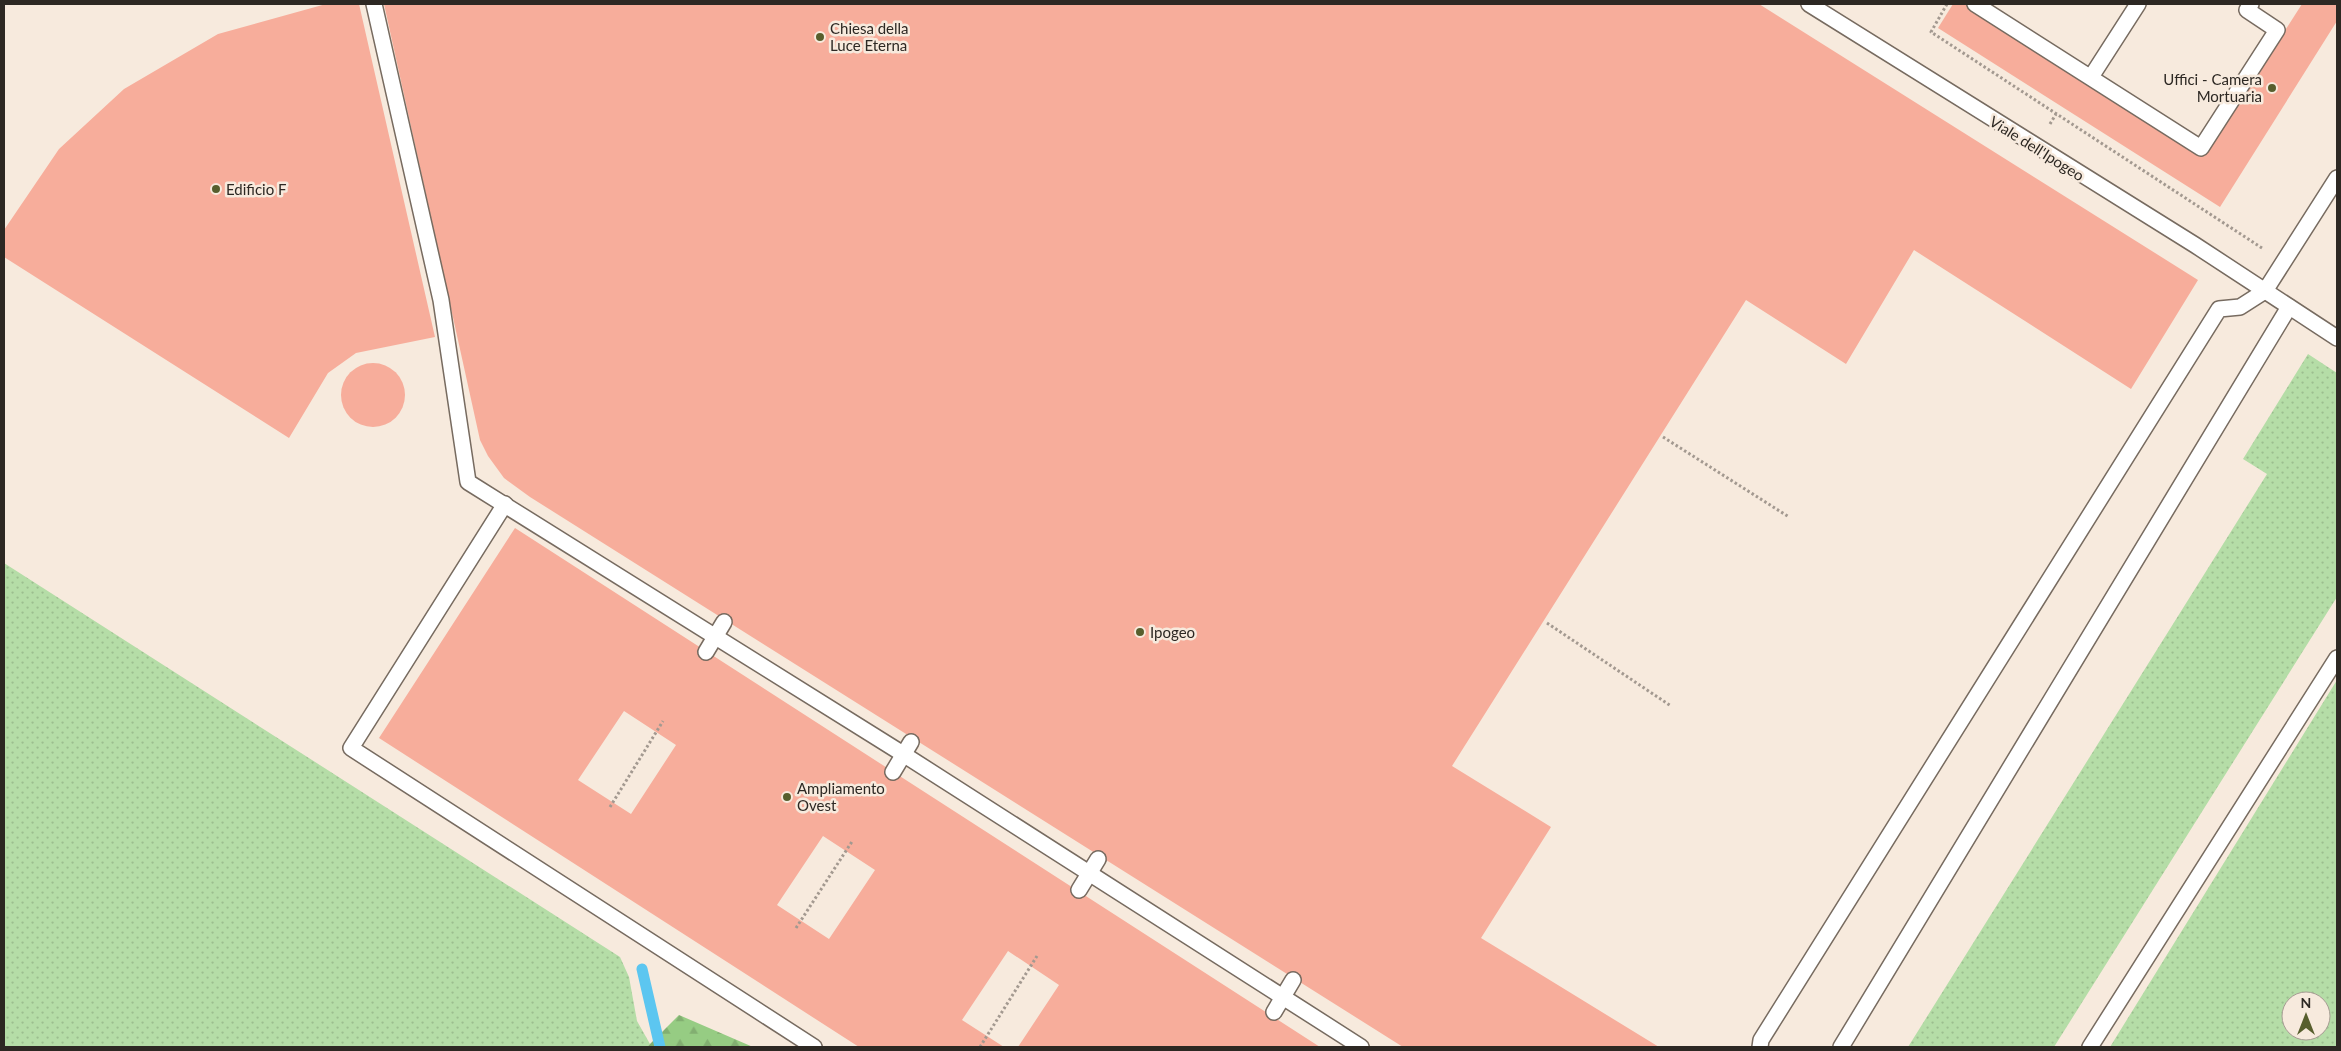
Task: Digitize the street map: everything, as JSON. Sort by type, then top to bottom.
[{"type":"lane","points":[[374,4],[443,309],[468,482],[716,636],[907,748],[1089,874],[1361,1047]]},
{"type":"lane","name":"Viale dell'Ipogeo","points":[[1809,4],[2337,338]]},
{"type":"lane","points":[[1974,4],[2202,148],[2277,30],[2245,6]]},
{"type":"lane","points":[[2091,78],[2138,4]]},
{"type":"lane","points":[[1760,1047],[1761,1040],[2219,309],[2240,307],[2265,292],[2337,178]]},
{"type":"lane","points":[[1841,1047],[2289,308]]},
{"type":"lane","points":[[505,504],[351,748],[814,1047]]},
{"type":"lane","points":[[706,652],[724,622]]},
{"type":"lane","points":[[2090,1047],[2337,658]]},
{"type":"lane","points":[[893,772],[907,748]]},
{"type":"lane","points":[[1079,890],[1098,859]]},
{"type":"lane","points":[[1274,1012],[1292,980]]},
{"type":"path","points":[[1947,4],[1931,32],[2284,263]]},
{"type":"path","points":[[1663,437],[1789,516]]},
{"type":"path","points":[[1547,623],[1671,706]]},
{"type":"path","points":[[610,808],[663,721]]},
{"type":"path","points":[[796,928],[853,840]]},
{"type":"path","points":[[980,1047],[1037,956]]},
{"type":"green space","points":[[2308,354],[2337,373],[2337,597],[2054,1047],[1908,1047],[2267,474],[2243,459]]},
{"type":"green space","points":[[4,563],[620,957],[629,977],[637,1021],[650,1044],[647,1047],[4,1047]]},
{"type":"green space","points":[[2337,680],[2337,1047],[2110,1047]]},
{"type":"green space","points":[[679,1015],[753,1047],[647,1047]]},
{"type":"building","name":"Edificio F","points":[[326,4],[359,4],[435,337],[356,353],[328,373],[289,438],[4,257],[4,230],[59,149],[124,89],[218,34]]},
{"type":"building","name":"Ipogeo","points":[[384,4],[1759,4],[2198,280],[2131,389],[1914,250],[1846,364],[1746,300],[1452,766],[1551,827],[1481,938],[1659,1047],[1403,1047],[530,497],[504,478],[488,456],[480,440]]},
{"type":"building","points":[[1953,4],[1966,4],[2205,155],[2302,4],[2337,4],[2337,21],[2220,207],[1938,28]]},
{"type":"building","points":[[373,363],[391,368],[396,372],[400,377],[405,395],[400,413],[396,418],[391,422],[373,427],[355,422],[350,418],[346,413],[341,395],[346,377],[350,372],[355,368]]},
{"type":"building","name":"Ampliamento Ovest","points":[[515,528],[1320,1047],[1018,1047],[1059,985],[1008,951],[962,1020],[1004,1047],[859,1047],[379,738]],"holes":[[[624,711],[676,745],[631,814],[578,780]],[[823,836],[875,870],[829,939],[777,905]]]},
{"type":"waterway","points":[[642,969],[660,1047]]},
{"type":"place","name":"Chiesa della Luce Eterna","points":[[820,37]]},
{"type":"place","name":"Uffici - Camera Mortuaria","points":[[2272,88]]},
{"type":"place","name":"Edificio F","points":[[216,189]]},
{"type":"place","name":"Ipogeo","points":[[1140,632]]},
{"type":"place","name":"Ampliamento Ovest","points":[[787,797]]}]
